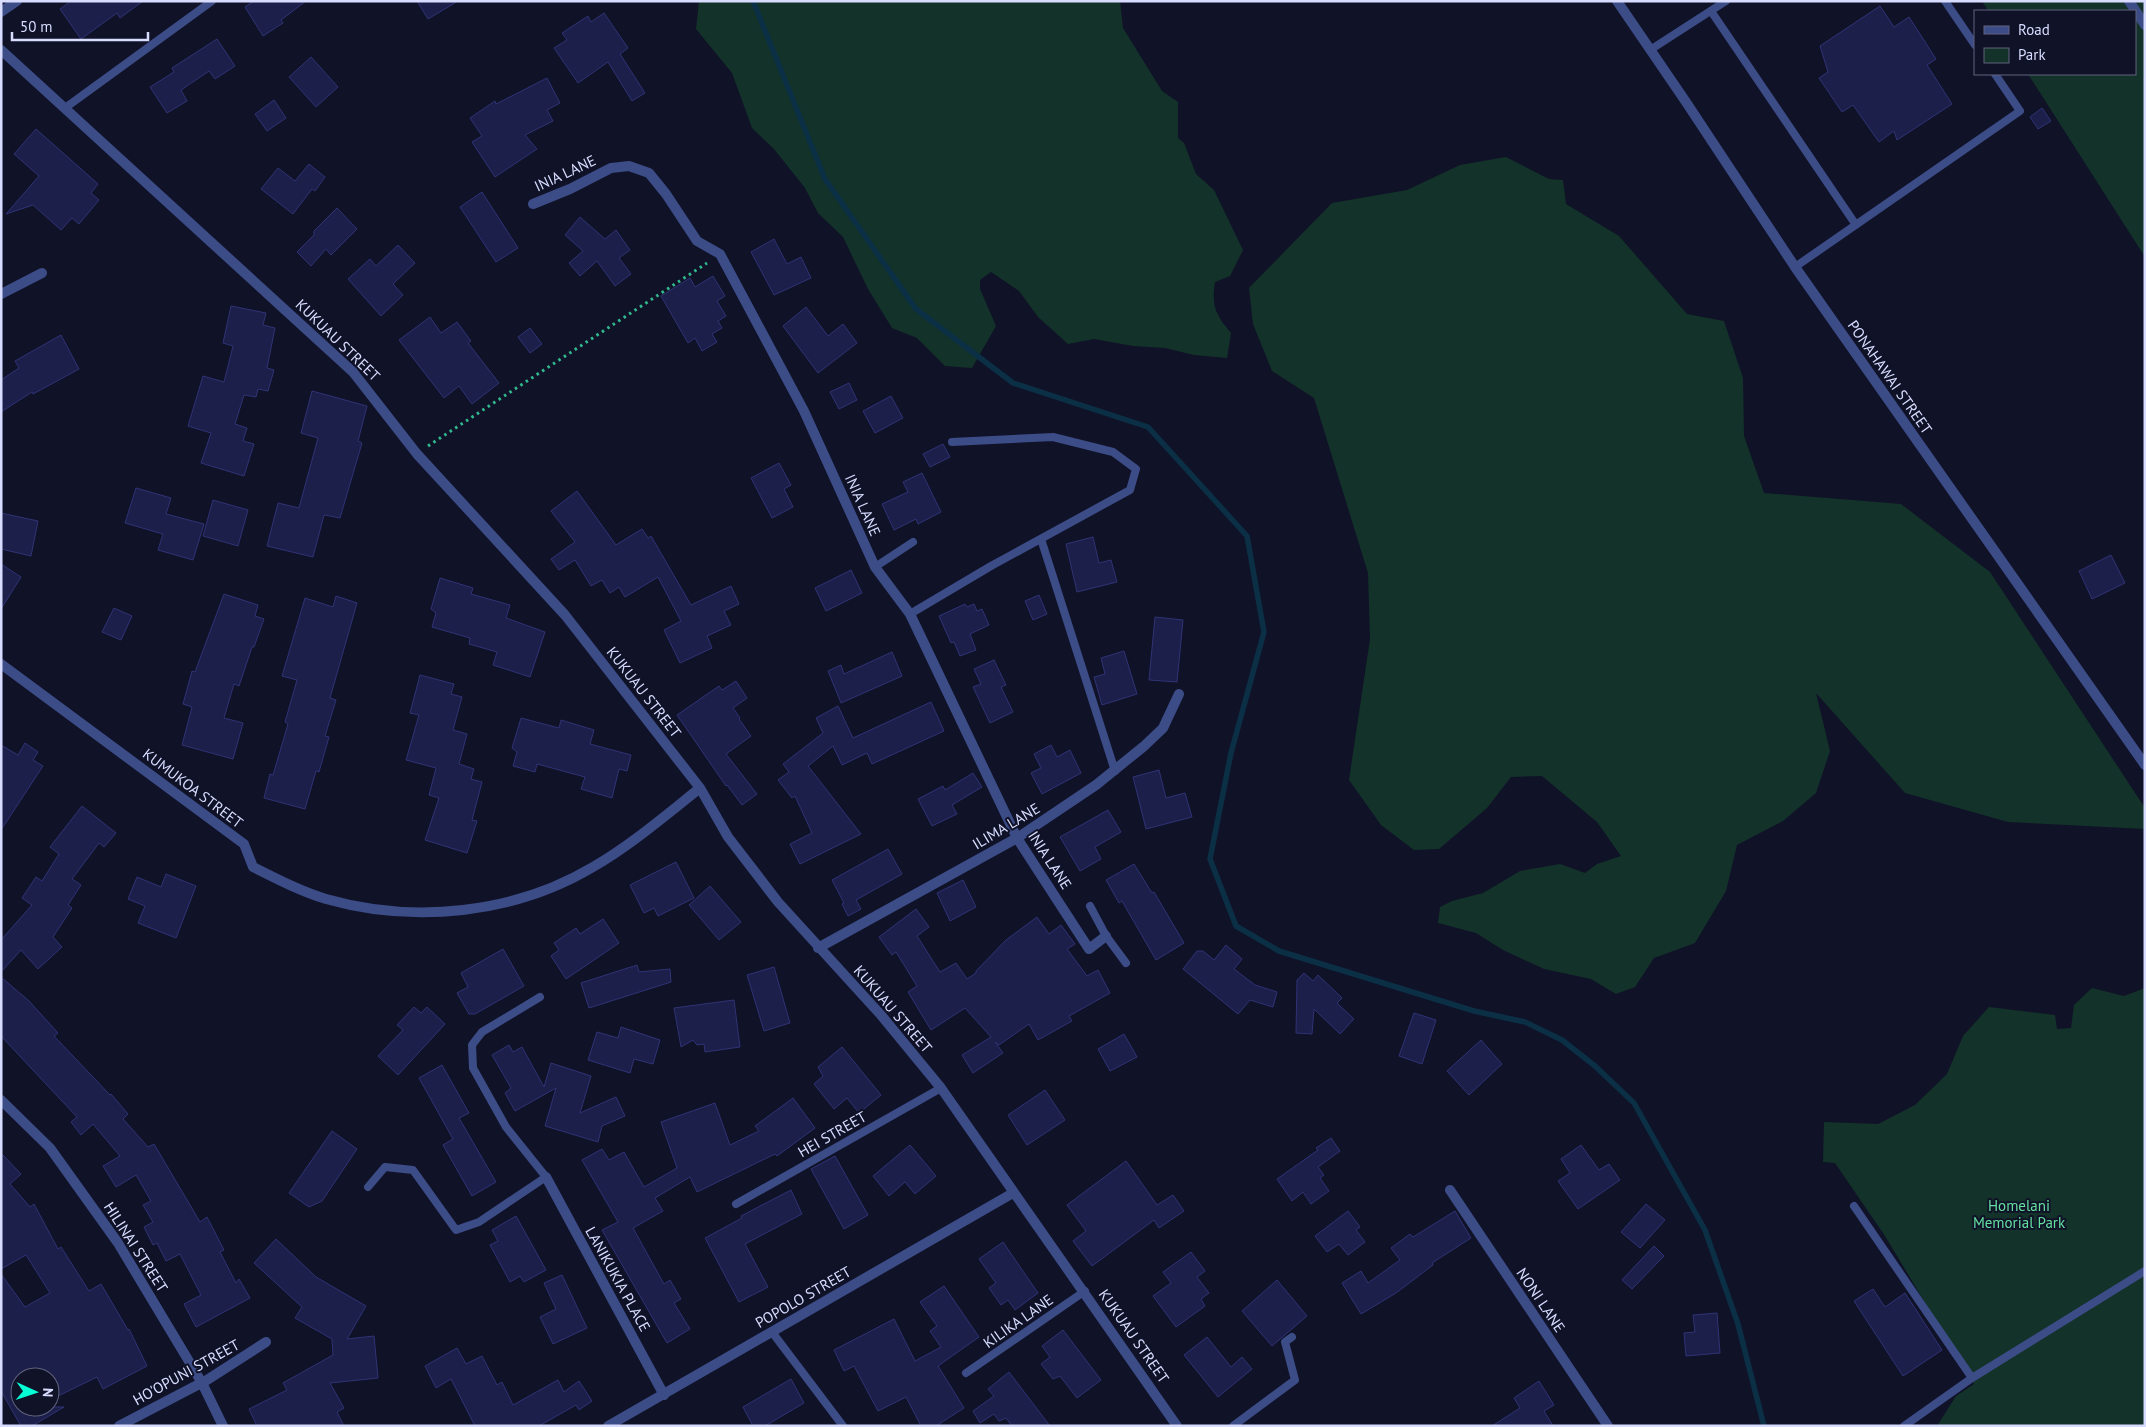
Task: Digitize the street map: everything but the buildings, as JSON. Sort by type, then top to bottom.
[{"type":"street","points":[[1,12],[17,1]]},
{"type":"street","name":"PONAHAWAI STREET","points":[[1617,1],[1795,268],[2145,765]]},
{"type":"street","points":[[2136,12],[2145,26]]},
{"type":"street","name":"KUKUAU STREET","points":[[1,50],[353,372],[417,454],[565,615],[700,788],[728,837],[778,902],[881,1015],[941,1088],[1013,1193],[1085,1291],[1177,1426]]},
{"type":"street","name":"INIA LANE","points":[[533,204],[570,189],[611,168],[629,166],[650,173],[697,241],[720,254],[804,411],[875,567],[910,614],[1017,838],[1089,949],[1106,936]]},
{"type":"street","points":[[1,294],[42,273]]},
{"type":"street","name":"KUMUKOA STREET","points":[[1,664],[244,844],[253,868],[288,885],[325,899],[364,908],[403,912],[443,912],[491,906],[539,892],[593,867],[626,846],[700,788]]},
{"type":"street","name":"ILIMA LANE","points":[[818,948],[1017,838],[1115,771],[1162,728],[1179,694]]},
{"type":"street","name":"HILINAI STREET","points":[[1,1100],[50,1148],[118,1243],[202,1383],[224,1426]]},
{"type":"street","name":"LANIKUKIA PLACE","points":[[546,1177],[664,1395]]},
{"type":"street","name":"NONI LANE","points":[[1450,1190],[1608,1426]]},
{"type":"street","name":"POPOLO STREET","points":[[608,1426],[1013,1193]]},
{"type":"street","name":"HO'OPUNI STREET","points":[[119,1426],[202,1383],[266,1342]]},
{"type":"lane","points":[[65,108],[212,1]]},
{"type":"lane","points":[[1650,50],[1726,1]]},
{"type":"lane","points":[[1945,1],[1974,44]]},
{"type":"lane","points":[[1711,11],[1856,225]]},
{"type":"lane","points":[[1795,268],[2020,111],[1996,75]]},
{"type":"lane","points":[[910,614],[1041,538],[1130,490],[1136,469],[1113,452],[1053,437],[952,442]]},
{"type":"lane","points":[[1041,538],[1115,771]]},
{"type":"lane","points":[[875,567],[913,542]]},
{"type":"lane","points":[[1090,906],[1106,936],[1126,962]]},
{"type":"lane","points":[[368,1187],[385,1167],[413,1170],[456,1230],[480,1222],[546,1177],[506,1127],[473,1068],[472,1046],[482,1032],[540,997]]},
{"type":"lane","name":"HEI STREET","points":[[736,1204],[941,1088]]},
{"type":"lane","points":[[1854,1206],[1972,1378]]},
{"type":"lane","points":[[1904,1426],[1972,1378],[2145,1271]]},
{"type":"lane","name":"KILIKA LANE","points":[[966,1373],[1085,1291]]},
{"type":"lane","points":[[772,1332],[843,1426]]},
{"type":"lane","points":[[1233,1426],[1295,1380],[1284,1342],[1292,1337]]},
{"type":"path","points":[[417,454],[720,254]]},
{"type":"green space","points":[[699,1],[1120,1],[1123,28],[1162,91],[1178,102],[1178,138],[1184,143],[1196,174],[1214,190],[1243,250],[1230,276],[1215,282],[1214,304],[1218,315],[1231,333],[1227,358],[1194,355],[1165,348],[1133,346],[1094,339],[1068,344],[1038,317],[1019,291],[991,272],[980,280],[980,289],[996,326],[972,368],[945,366],[917,338],[892,328],[868,289],[843,237],[818,213],[805,188],[774,149],[752,128],[732,73],[696,29]]},
{"type":"green space","points":[[1982,1],[2145,1],[2145,257],[2029,75],[2136,75],[2136,10],[1987,10]]},
{"type":"green space","points":[[1506,157],[1549,179],[1563,180],[1566,204],[1619,236],[1687,314],[1724,321],[1743,378],[1744,436],[1764,493],[1901,504],[1990,572],[2145,808],[2145,829],[2008,822],[1905,793],[1816,693],[1830,751],[1816,793],[1783,821],[1737,845],[1726,891],[1695,943],[1654,958],[1635,987],[1616,994],[1591,979],[1544,969],[1503,950],[1476,933],[1438,923],[1440,907],[1452,901],[1483,893],[1520,871],[1560,864],[1585,873],[1597,864],[1621,856],[1597,822],[1542,776],[1511,777],[1487,808],[1439,849],[1414,850],[1381,825],[1349,780],[1370,639],[1368,573],[1314,398],[1272,371],[1253,324],[1249,288],[1332,203],[1407,190],[1460,165]]},
{"type":"green space","name":"Homelani Memorial Park","points":[[2092,988],[2124,996],[2145,988],[2145,1426],[1937,1426],[1956,1396],[1974,1384],[1885,1236],[1835,1163],[1823,1162],[1824,1122],[1878,1124],[1915,1105],[1947,1074],[1963,1036],[1989,1007],[2055,1015],[2057,1029],[2071,1028],[2074,1005]]},
{"type":"waterway","points":[[753,1],[825,179],[916,309],[1013,383],[1148,427],[1247,536],[1264,632],[1231,753],[1210,859],[1236,926],[1279,951],[1474,1011],[1525,1022],[1562,1040],[1595,1066],[1634,1103],[1705,1230],[1738,1324],[1764,1426]]}]
